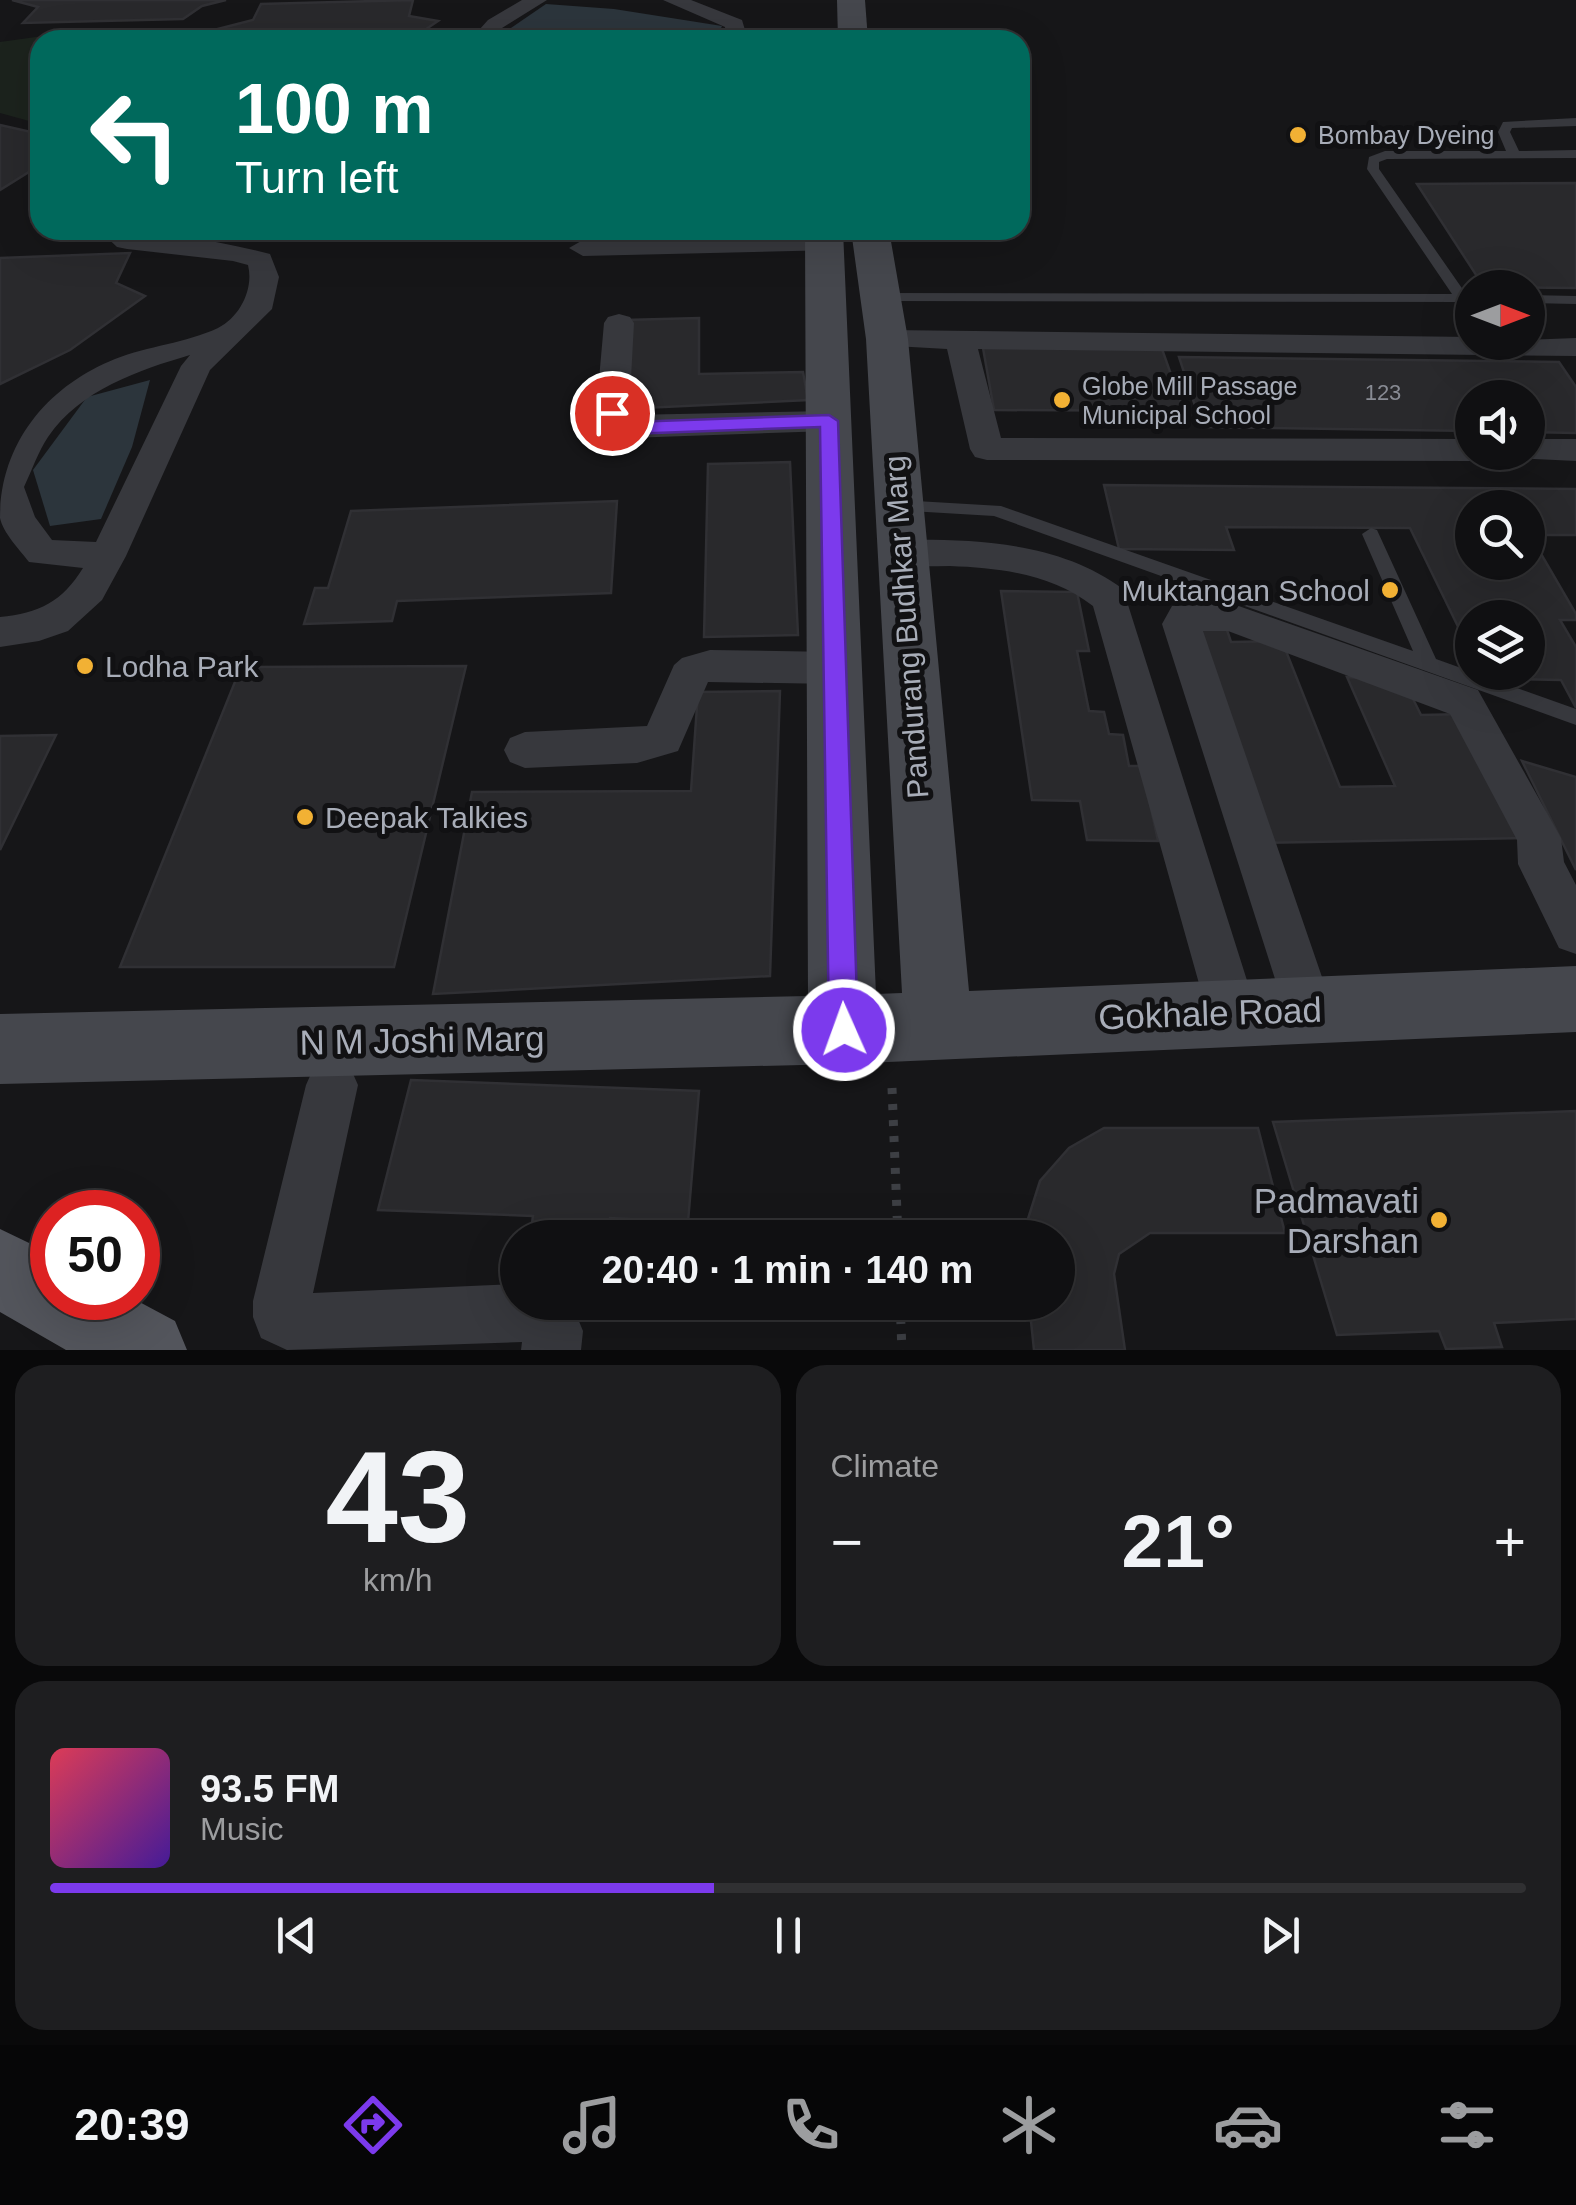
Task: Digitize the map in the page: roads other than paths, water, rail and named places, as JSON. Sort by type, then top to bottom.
[{"type":"main road","points":[[851,0],[852,30]]},
{"type":"main road","points":[[840,240],[829,421],[834,668],[890,1027]]},
{"type":"main road","name":"Pandurang Budhkar Marg","points":[[843,240],[883,318],[898,530],[890,1027]]},
{"type":"main road","name":"Gokhale Road","points":[[890,1027],[1576,999]]},
{"type":"main road","name":"N M Joshi Marg","points":[[0,1050],[890,1027]]},
{"type":"main road","points":[[0,1268],[146,1350]]},
{"type":"street","points":[[492,30],[511,12],[537,0]]},
{"type":"street","points":[[674,0],[735,24],[736,30]]},
{"type":"street","points":[[0,632],[42,628],[76,608],[93,586],[97,556],[196,366],[257,309],[265,277],[260,260],[234,253],[126,240]]},
{"type":"street","points":[[583,248],[741,240]]},
{"type":"street","points":[[883,318],[960,339],[1570,354]]},
{"type":"street","points":[[619,324],[612,413],[615,421],[628,428],[829,421]]},
{"type":"street","points":[[97,556],[42,553],[18,522],[7,487],[40,425],[73,396],[119,368],[227,335]]},
{"type":"street","points":[[960,339],[987,449],[1455,450]]},
{"type":"street","points":[[1545,450],[1576,450]]},
{"type":"street","points":[[898,530],[966,552],[1012,559],[1084,580],[1110,600],[1232,1012]]},
{"type":"street","points":[[1308,1009],[1181,624],[1186,616],[1230,617],[1464,702],[1540,838],[1540,864],[1576,932]]},
{"type":"street","points":[[524,750],[637,746],[664,739],[688,676],[696,669],[834,668]]},
{"type":"street","points":[[332,1086],[282,1301],[282,1318],[293,1323],[536,1312],[548,1318],[553,1331],[552,1350]]},
{"type":"lane","points":[[1514,154],[1504,132],[1507,124],[1576,122]]},
{"type":"lane","points":[[1455,281],[1374,169],[1373,160],[1385,154],[1576,154]]},
{"type":"lane","points":[[883,318],[1455,298]]},
{"type":"lane","points":[[1545,300],[1576,300]]},
{"type":"lane","points":[[898,530],[995,510],[1576,717]]},
{"type":"lane","points":[[1371,534],[1429,664]]},
{"type":"place","name":"Bombay Dyeing","points":[[1298,135]]},
{"type":"place","name":"Globe Mill Passage Municipal School","points":[[1062,400]]},
{"type":"place","name":"Muktangan School","points":[[1390,590]]},
{"type":"place","name":"Lodha Park","points":[[85,666]]},
{"type":"place","name":"Deepak Talkies","points":[[305,817]]},
{"type":"place","name":"Padmavati Darshan","points":[[1439,1220]]}]
